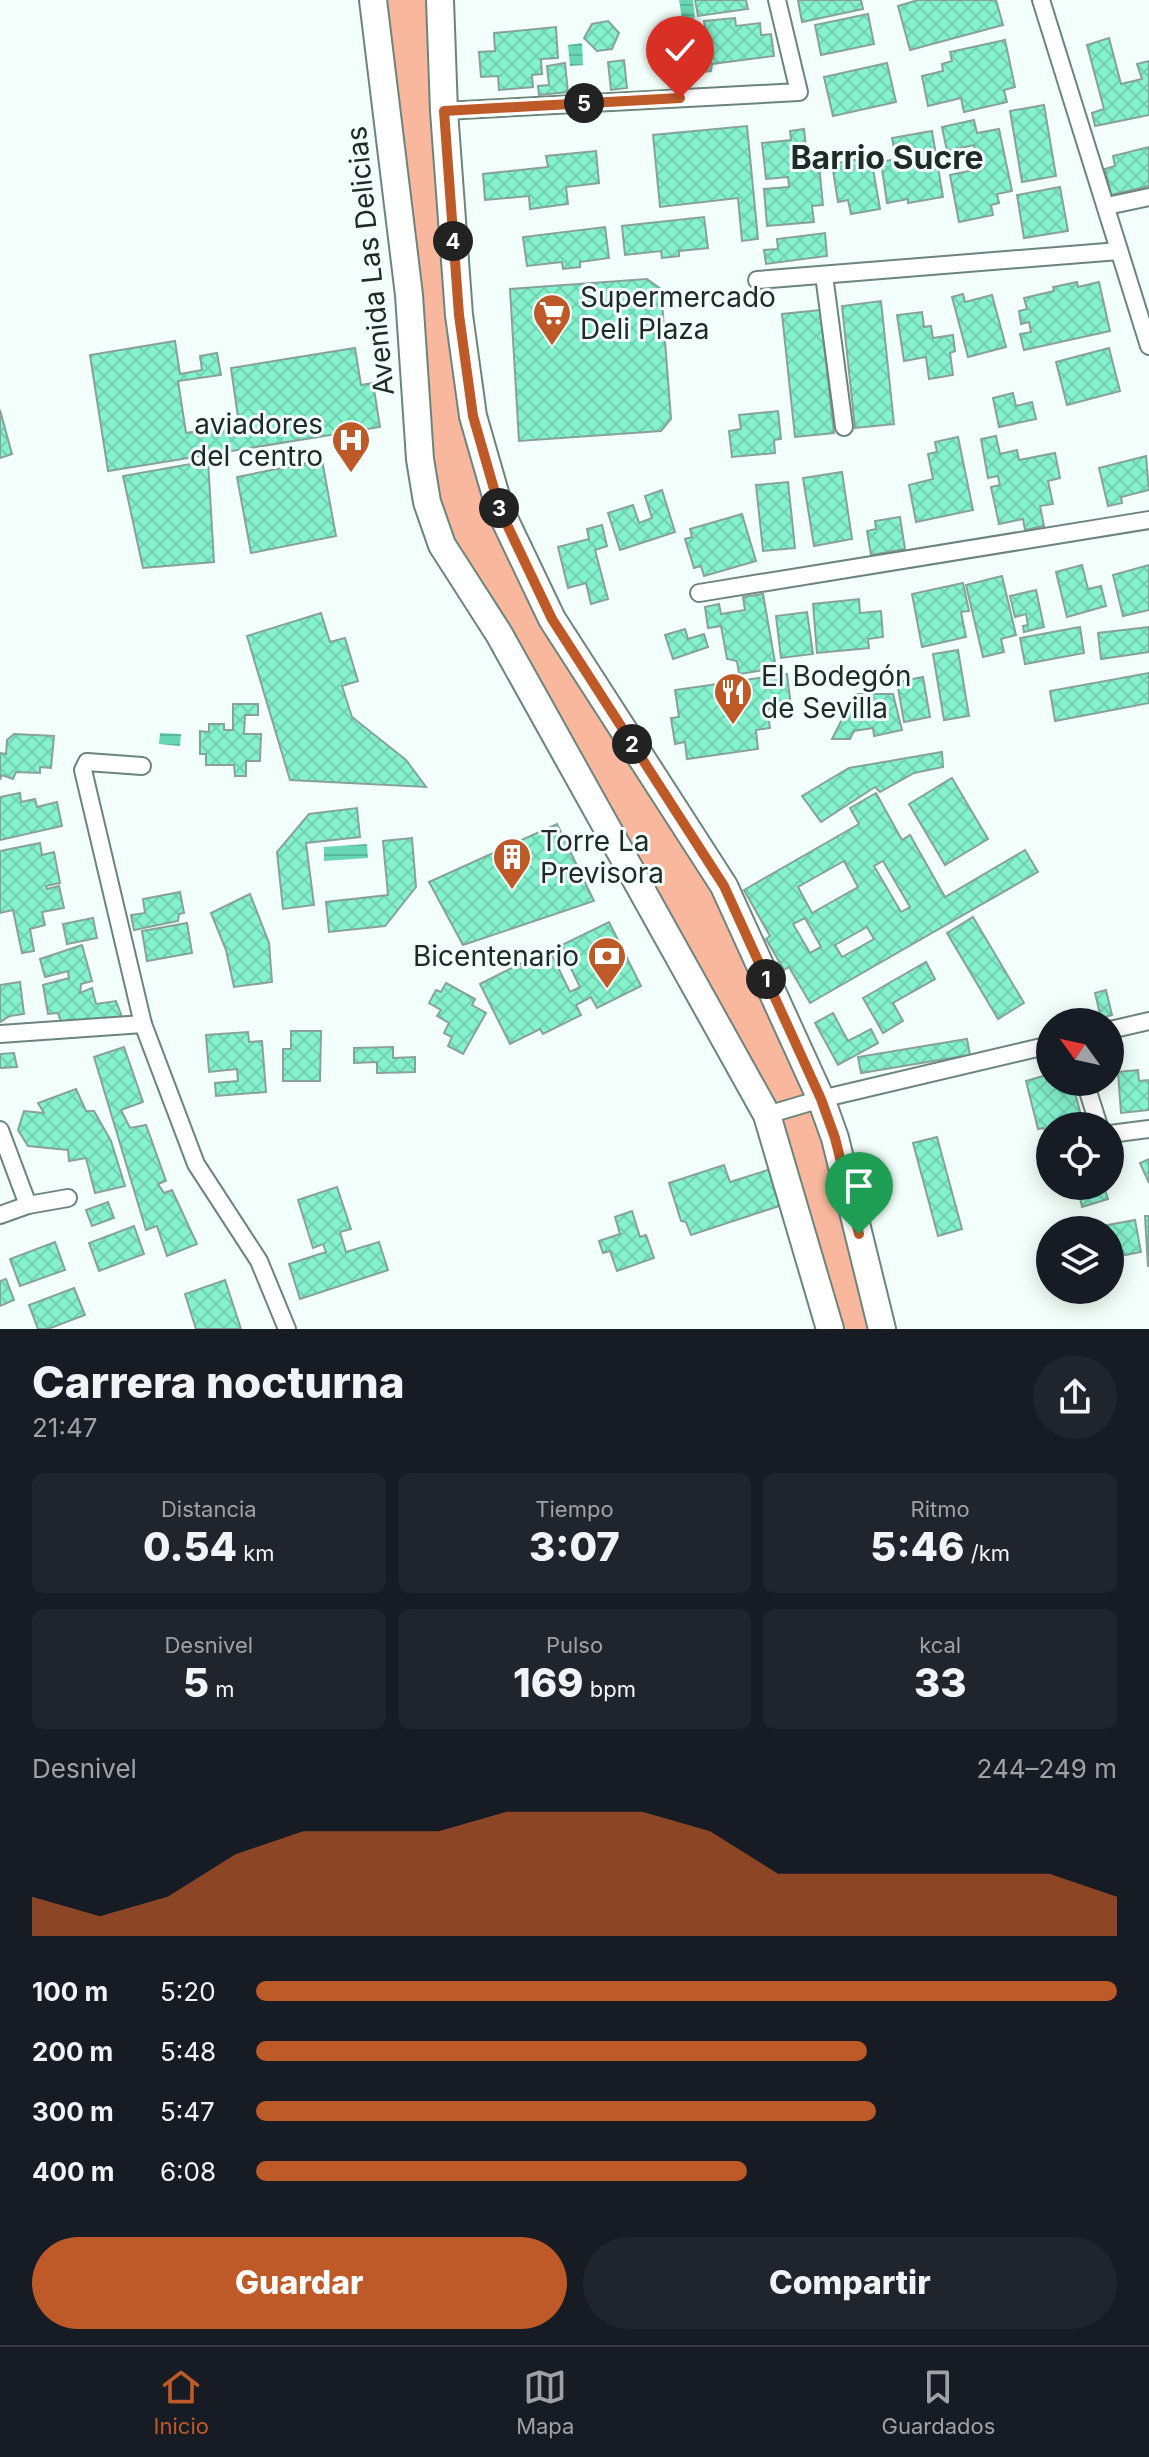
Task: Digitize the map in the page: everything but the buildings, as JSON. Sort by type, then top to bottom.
[{"type":"main road","name":"Avenida Las Delicias","points":[[373,0],[409,295],[420,459],[427,502],[442,545],[499,634],[767,1115],[830,1329]]},
{"type":"main road","points":[[440,0],[444,111],[459,315],[473,416],[500,510],[552,619],[724,886],[821,1099],[835,1138],[882,1329]]},
{"type":"street","points":[[444,111],[799,92],[777,0]]},
{"type":"street","points":[[1042,0],[1149,346]]},
{"type":"street","points":[[1107,206],[1149,197]]},
{"type":"street","points":[[757,280],[1119,251]]},
{"type":"street","points":[[824,275],[844,427]]},
{"type":"street","points":[[699,593],[1149,520]]},
{"type":"street","points":[[142,766],[87,762],[83,770],[143,1024],[196,1164],[259,1261],[287,1329]]},
{"type":"street","points":[[1124,1027],[1149,1021]]},
{"type":"street","points":[[0,1034],[143,1024]]},
{"type":"street","points":[[767,1115],[821,1099],[1036,1048]]},
{"type":"street","points":[[1124,1132],[1149,1129]]},
{"type":"street","points":[[0,1130],[28,1205]]},
{"type":"street","points":[[0,1215],[28,1205],[68,1198]]},
{"type":"shaded area","points":[[373,0],[440,0],[472,413],[500,510],[724,886],[820,1099],[882,1329],[830,1329],[767,1115],[442,545]]},
{"type":"shaded area","points":[[679,0],[693,0],[695,18],[682,19]]},
{"type":"shaded area","points":[[582,43],[583,65],[570,66],[568,45]]},
{"type":"shaded area","points":[[160,733],[181,734],[180,746],[159,744]]},
{"type":"shaded area","points":[[367,844],[368,858],[324,861],[324,847]]},
{"type":"place","name":"Supermercado Deli Plaza","points":[[552,347]]},
{"type":"place","name":"aviadores del centro","points":[[351,474]]},
{"type":"place","name":"El Bodegón de Sevilla","points":[[733,726]]},
{"type":"place","name":"Torre La Previsora","points":[[512,891]]},
{"type":"place","name":"Bicentenario","points":[[607,990]]},
{"type":"district","name":"Barrio Sucre","points":[[887,157]]},
{"type":"route","points":[[680,98],[444,111],[459,315],[473,416],[500,510],[552,619],[724,886],[821,1099],[835,1138],[859,1234]]}]
